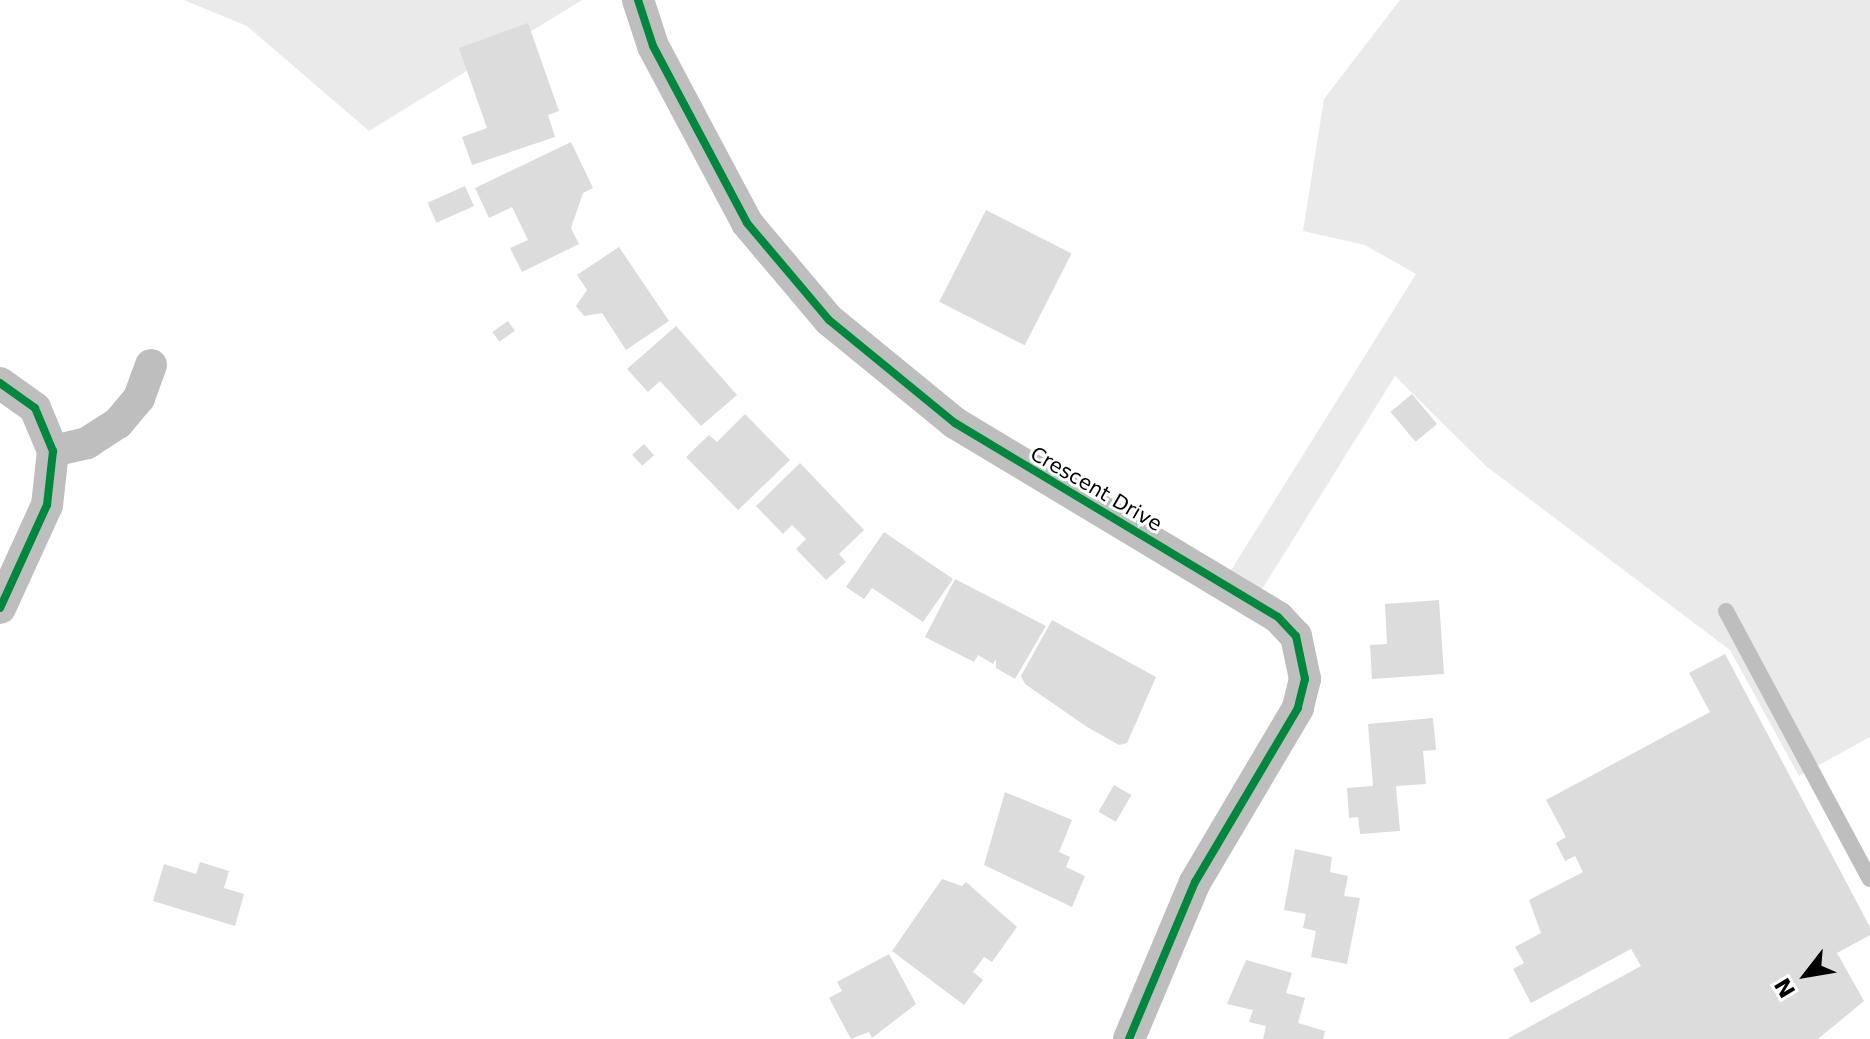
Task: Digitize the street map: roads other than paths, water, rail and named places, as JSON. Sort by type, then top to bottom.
[{"type":"street","name":"Crescent Drive","points":[[638,0],[653,46],[733,199],[782,269],[829,320],[955,423],[1254,602],[1296,636],[1305,679],[1298,708],[1195,882],[1161,951],[1129,1039]]},
{"type":"street","points":[[53,451],[87,443],[118,423],[139,398],[151,365]]},
{"type":"street","points":[[0,383],[35,408],[53,451],[47,505],[0,608]]},
{"type":"lane","points":[[1726,611],[1870,879]]}]
